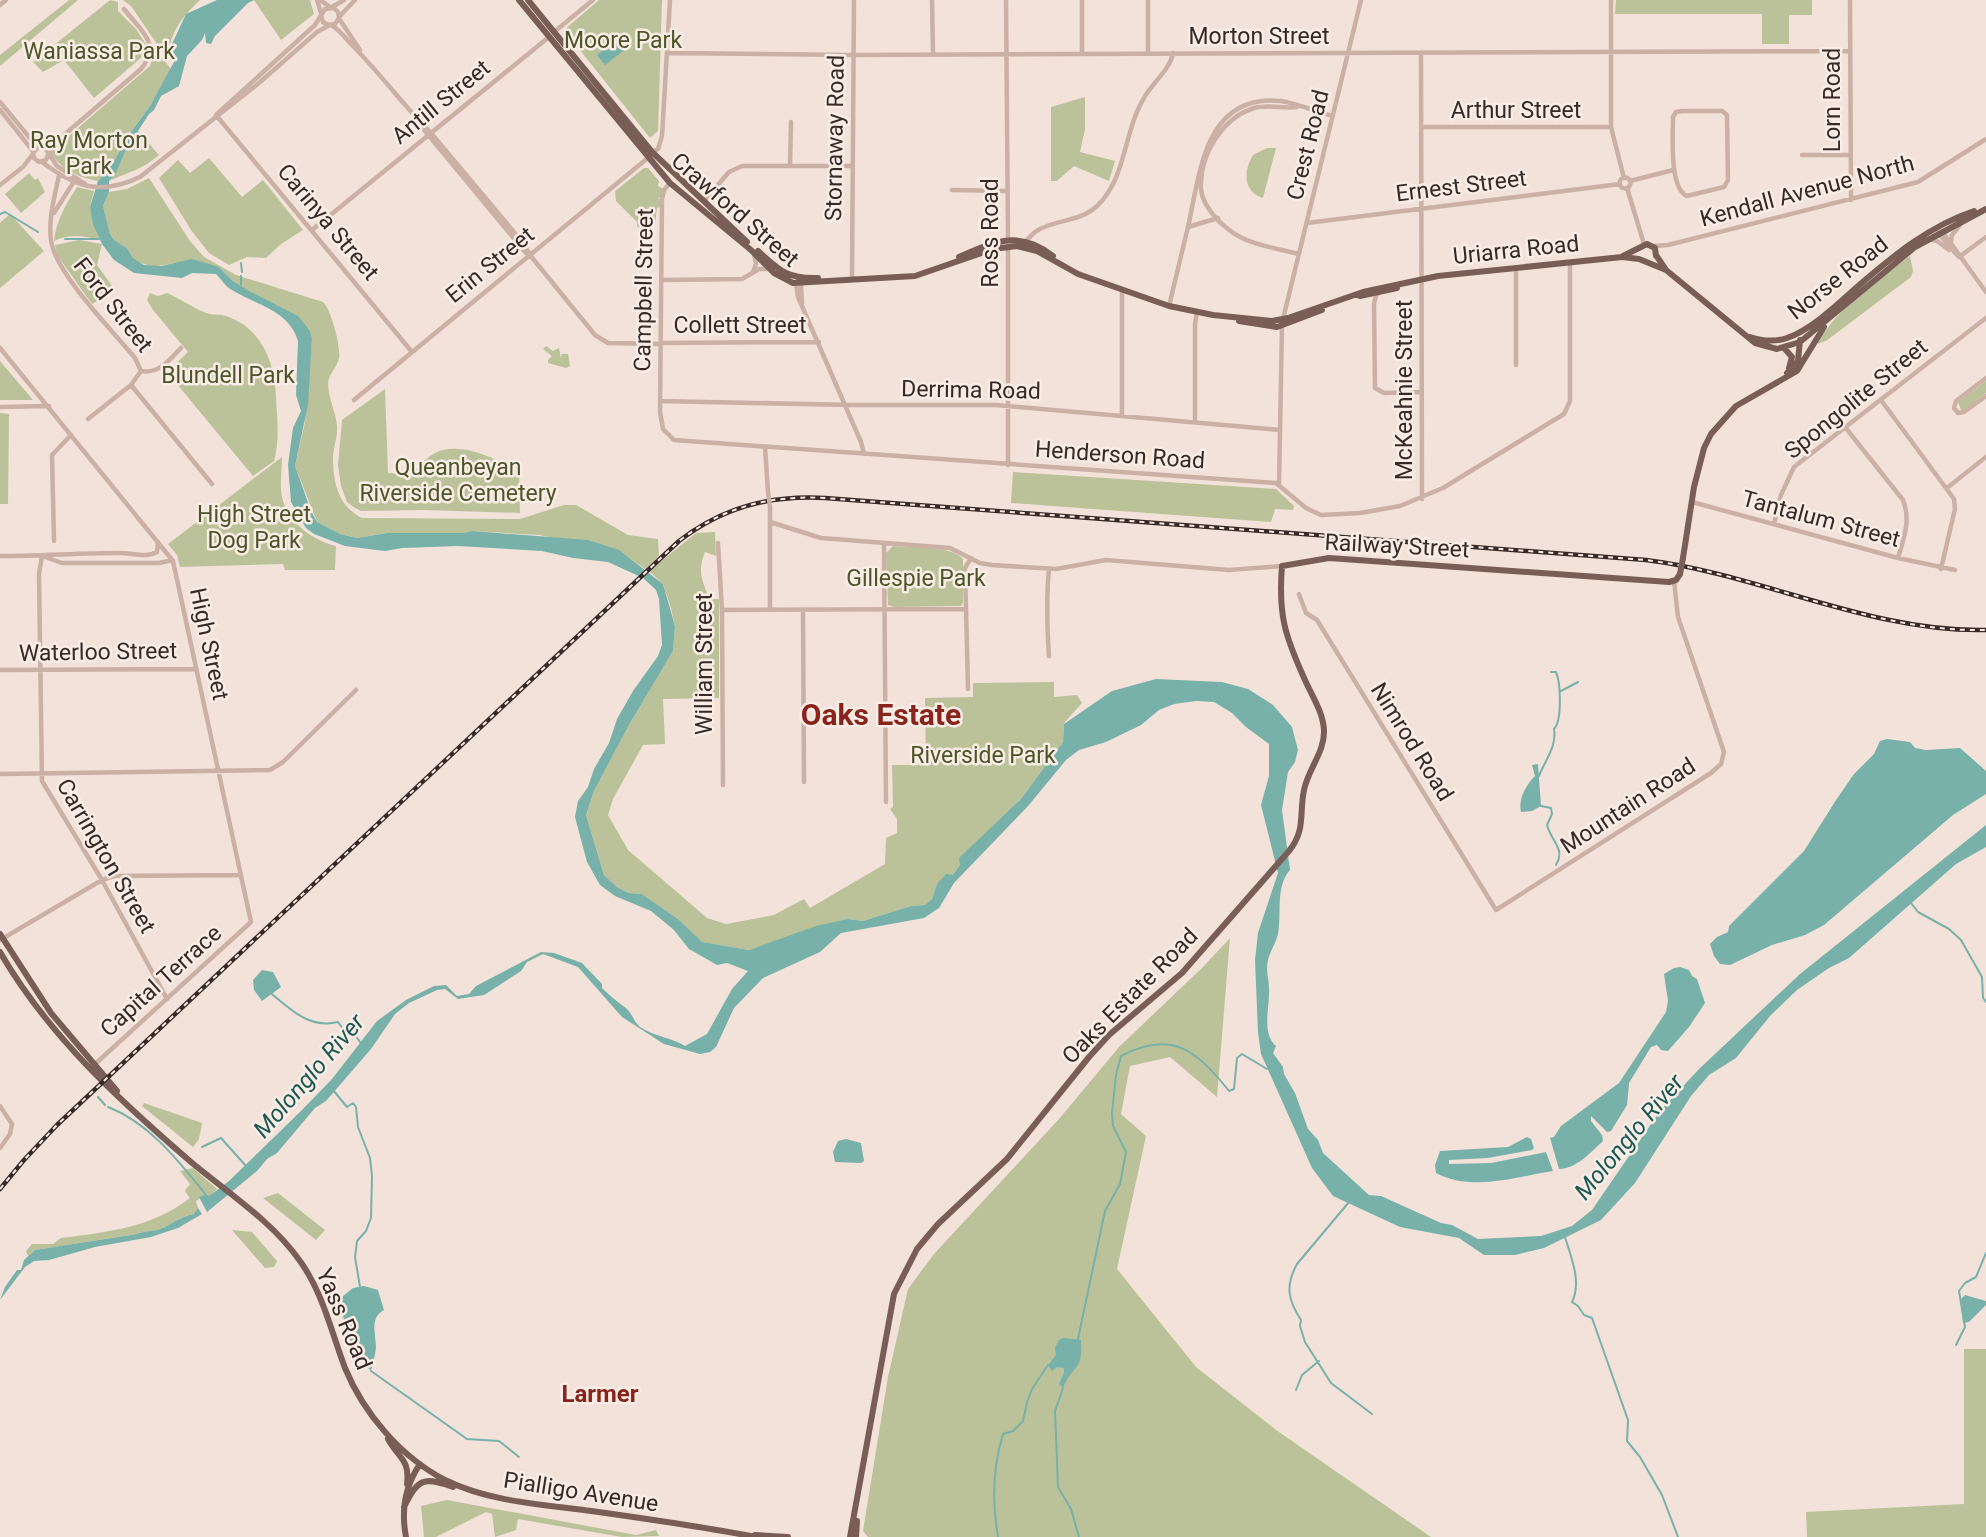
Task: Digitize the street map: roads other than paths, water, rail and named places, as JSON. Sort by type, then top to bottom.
[{"type":"main road","name":"Crawford Street","points":[[519,0],[552,34]]},
{"type":"main road","name":"Crawford Street","points":[[528,0],[552,34],[651,155],[670,183],[782,279],[799,282]]},
{"type":"main road","name":"Crawford Street","points":[[651,155],[781,271],[799,282]]},
{"type":"main road","points":[[698,207],[704,201]]},
{"type":"main road","name":"Norse Road","points":[[1741,333],[1774,341],[1789,337],[1829,312],[1899,252],[1938,229],[1986,208]]},
{"type":"main road","name":"Norse Road","points":[[1741,333],[1760,346],[1783,348],[1800,342],[1947,221],[1986,208]]},
{"type":"main road","name":"Uriarra Road","points":[[799,282],[855,276],[919,275],[1008,243],[1023,241],[1039,246],[1069,270]]},
{"type":"main road","name":"Uriarra Road","points":[[1008,243],[1034,250],[1069,270],[1170,306],[1213,315],[1282,323],[1363,292],[1447,275],[1622,257],[1639,259]]},
{"type":"main road","points":[[1666,270],[1639,259],[1637,250],[1644,244],[1653,246],[1666,270],[1741,333]]},
{"type":"main road","name":"Uriarra Road","points":[[1622,257],[1637,250]]},
{"type":"main road","points":[[1648,263],[1656,255]]},
{"type":"main road","name":"Uriarra Road","points":[[1347,298],[1379,293],[1418,281]]},
{"type":"main road","name":"Uriarra Road","points":[[1282,323],[1334,303]]},
{"type":"main road","points":[[1769,385],[1795,372],[1820,331],[1841,313],[1847,303]]},
{"type":"main road","points":[[1674,581],[1680,574],[1700,462],[1711,434],[1736,406],[1795,366],[1804,332],[1829,312]]},
{"type":"main road","points":[[1757,339],[1774,344],[1792,340],[1800,342],[1806,348],[1805,357]]},
{"type":"main road","points":[[1777,379],[1792,362],[1789,352],[1783,348]]},
{"type":"main road","name":"Railway Street","points":[[1282,566],[1320,558],[1351,558],[1674,581]]},
{"type":"main road","name":"Oaks Estate Road","points":[[850,1537],[857,1512],[894,1294],[917,1249],[938,1224],[1007,1159],[1102,1042],[1182,973],[1289,851],[1300,832],[1305,785],[1322,747],[1324,733],[1322,716],[1284,628],[1280,602],[1282,566]]},
{"type":"main road","name":"Yass Road","points":[[1,937],[51,1013],[90,1065],[134,1111],[285,1241],[303,1264],[324,1305],[350,1380],[364,1404],[380,1425],[420,1464]]},
{"type":"main road","name":"Yass Road","points":[[0,952],[72,1051],[90,1065]]},
{"type":"main road","points":[[380,1425],[408,1468],[404,1507],[406,1537]]},
{"type":"main road","points":[[406,1493],[420,1464]]},
{"type":"main road","name":"Pialligo Avenue","points":[[420,1464],[444,1479],[506,1500],[743,1534],[788,1537]]},
{"type":"main road","points":[[404,1507],[416,1486],[430,1480],[459,1490],[482,1494]]},
{"type":"main road","points":[[857,1512],[858,1537]]},
{"type":"main road","name":"Pialligo Avenue","points":[[743,1534],[756,1537]]},
{"type":"street","points":[[0,5],[6,0]]},
{"type":"street","points":[[319,0],[338,11],[339,17]]},
{"type":"street","points":[[319,0],[324,23],[331,25]]},
{"type":"street","points":[[216,115],[315,24],[325,9],[344,0]]},
{"type":"street","points":[[0,110],[35,159],[73,183],[111,186],[140,177],[259,83],[319,31],[336,23],[355,0]]},
{"type":"street","name":"Antill Street","points":[[312,230],[593,0]]},
{"type":"street","points":[[651,155],[662,141],[670,0]]},
{"type":"street","name":"Stornaway Road","points":[[854,0],[855,276]]},
{"type":"street","points":[[932,0],[933,54]]},
{"type":"street","name":"Ross Road","points":[[1006,0],[1008,466]]},
{"type":"street","points":[[1082,0],[1082,53]]},
{"type":"street","points":[[1148,0],[1148,54]]},
{"type":"street","name":"Crest Road","points":[[1279,484],[1282,323],[1361,0]]},
{"type":"street","points":[[1611,0],[1611,127],[1624,178],[1620,184],[1627,188]]},
{"type":"street","name":"Lorn Road","points":[[1850,0],[1851,200]]},
{"type":"street","points":[[23,167],[41,162],[57,141],[148,61],[151,54],[150,43],[124,9]]},
{"type":"street","name":"Collett Street","points":[[339,17],[362,54]]},
{"type":"street","name":"Collett Street","points":[[331,25],[362,54],[524,244],[530,255],[600,339],[612,344],[819,342]]},
{"type":"street","name":"Morton Street","points":[[669,53],[853,55],[1850,51]]},
{"type":"street","name":"McKeahnie Street","points":[[1421,53],[1418,281],[1422,499]]},
{"type":"street","points":[[1023,241],[1037,231],[1085,215],[1110,192],[1117,180],[1138,108],[1169,65],[1173,54]]},
{"type":"street","points":[[272,72],[276,58]]},
{"type":"street","points":[[246,86],[259,83]]},
{"type":"street","points":[[1170,306],[1206,146],[1216,130],[1229,117],[1247,106],[1267,101],[1289,103],[1334,116]]},
{"type":"street","points":[[0,102],[29,137],[40,147],[46,148],[48,155],[73,183]]},
{"type":"street","points":[[1196,197],[1201,188],[1210,149],[1227,124],[1245,112],[1262,107],[1297,107]]},
{"type":"street","points":[[1682,111],[1726,113],[1727,185],[1684,196],[1674,170],[1675,114],[1682,111]]},
{"type":"street","name":"Carinya Street","points":[[216,115],[412,352]]},
{"type":"street","points":[[790,166],[791,122]]},
{"type":"street","name":"Arthur Street","points":[[1421,127],[1611,127]]},
{"type":"street","name":"Kendall Avenue North","points":[[1653,246],[1668,245],[1917,182],[1986,139]]},
{"type":"street","points":[[0,185],[23,167],[40,147],[57,141]]},
{"type":"street","name":"Erin Street","points":[[354,400],[651,155]]},
{"type":"street","points":[[1802,155],[1850,155]]},
{"type":"street","points":[[704,201],[735,169],[749,166],[853,166]]},
{"type":"street","points":[[1624,178],[1630,181],[1674,170]]},
{"type":"street","points":[[66,173],[89,186]]},
{"type":"street","name":"Ford Street","points":[[59,175],[51,221],[51,241],[60,266],[135,358],[141,371]]},
{"type":"street","points":[[1630,181],[1627,188],[1644,244]]},
{"type":"street","points":[[51,221],[73,183]]},
{"type":"street","name":"Campbell Street","points":[[660,401],[663,194],[670,183]]},
{"type":"street","name":"Ernest Street","points":[[1307,223],[1620,184]]},
{"type":"street","points":[[1201,188],[1206,204],[1225,227]]},
{"type":"street","points":[[952,190],[1007,191]]},
{"type":"street","points":[[1956,255],[1952,236],[1956,229],[1975,215]]},
{"type":"street","points":[[1188,226],[1218,218]]},
{"type":"street","points":[[1203,223],[1214,223],[1249,241],[1299,254]]},
{"type":"street","points":[[1938,229],[1952,244]]},
{"type":"street","points":[[1938,229],[1986,292]]},
{"type":"street","points":[[1037,231],[1036,241],[1039,246]]},
{"type":"street","points":[[1956,255],[1986,237]]},
{"type":"street","points":[[1927,239],[1937,241],[1956,255]]},
{"type":"street","name":"Kendall Avenue North","points":[[1656,255],[1668,245]]},
{"type":"street","points":[[751,250],[756,261],[752,273]]},
{"type":"street","points":[[1279,484],[1306,508],[1326,516],[1372,512],[1422,499],[1562,416],[1569,408],[1570,262]]},
{"type":"street","points":[[1516,267],[1516,365]]},
{"type":"street","points":[[662,280],[738,279],[746,278],[763,268],[771,270]]},
{"type":"street","name":"Crawford Street","points":[[799,282],[797,296],[846,405],[864,454]]},
{"type":"street","points":[[1122,289],[1122,415]]},
{"type":"street","points":[[1379,293],[1374,304],[1374,384],[1377,390],[1384,393],[1421,392]]},
{"type":"street","points":[[1364,295],[1374,304]]},
{"type":"street","points":[[1288,299],[1291,311],[1300,314]]},
{"type":"street","points":[[1195,422],[1197,312]]},
{"type":"street","name":"Spongolite Street","points":[[1774,524],[1781,495],[1794,467],[1986,318]]},
{"type":"street","name":"High Street","points":[[0,348],[50,406],[172,560],[251,922]]},
{"type":"street","name":"Ford Street","points":[[141,371],[151,372],[162,368],[181,348]]},
{"type":"street","name":"Ford Street","points":[[88,419],[131,385],[141,371]]},
{"type":"street","points":[[1986,378],[1957,400],[1954,410],[1958,413],[1964,412],[1986,396]]},
{"type":"street","points":[[131,385],[212,484]]},
{"type":"street","points":[[1881,400],[1954,499],[1955,509],[1941,569]]},
{"type":"street","name":"Derrima Road","points":[[660,401],[1008,405],[1280,430]]},
{"type":"street","name":"Henderson Road","points":[[660,401],[663,429],[674,440],[1279,484]]},
{"type":"street","points":[[0,407],[50,406]]},
{"type":"street","points":[[1845,427],[1903,500],[1907,509],[1908,524],[1898,558]]},
{"type":"street","points":[[54,541],[52,455],[71,435]]},
{"type":"street","points":[[765,447],[770,507],[770,610]]},
{"type":"street","points":[[1947,488],[1986,457]]},
{"type":"street","name":"Tantalum Street","points":[[1692,502],[1898,558],[1955,570]]},
{"type":"street","name":"Railway Street","points":[[770,522],[821,538],[950,548],[987,564],[1049,569],[1099,560],[1229,570],[1282,566]]},
{"type":"street","points":[[0,556],[64,553],[154,554],[159,547],[156,538]]},
{"type":"street","name":"William Street","points":[[718,543],[722,610],[723,785]]},
{"type":"street","points":[[884,543],[886,802]]},
{"type":"street","points":[[127,553],[127,563]]},
{"type":"street","points":[[42,556],[62,563],[159,563],[172,560]]},
{"type":"street","name":"Carrington Street","points":[[42,556],[39,574],[41,774],[44,788],[102,880],[167,999]]},
{"type":"street","points":[[968,689],[965,568],[971,558]]},
{"type":"street","points":[[1049,569],[1046,605],[1049,656]]},
{"type":"street","name":"Mountain Road","points":[[1496,910],[1711,773],[1721,764],[1724,752],[1678,618],[1674,581]]},
{"type":"street","name":"Nimrod Road","points":[[1299,594],[1306,613],[1317,620],[1496,910]]},
{"type":"street","points":[[722,610],[966,609]]},
{"type":"street","points":[[803,610],[804,782]]},
{"type":"street","name":"Waterloo Street","points":[[0,670],[196,668]]},
{"type":"street","points":[[0,774],[270,770],[356,690]]},
{"type":"street","points":[[1,937],[102,880],[114,876],[240,875]]},
{"type":"street","name":"Capital Terrace","points":[[90,1065],[251,922]]},
{"type":"street","points":[[0,1106],[12,1124],[10,1134],[0,1148]]},
{"type":"water","points":[[217,0],[254,0],[215,36],[211,44],[206,43],[205,33],[187,56],[179,86],[161,96],[138,131],[141,141],[128,145],[116,173],[109,181],[109,192],[103,206],[110,234],[127,248],[133,258],[144,265],[161,266],[192,259],[219,267],[233,281],[249,291],[298,316],[310,331],[312,338],[308,405],[295,466],[317,522],[340,534],[357,538],[387,533],[472,531],[588,540],[619,550],[663,584],[675,626],[673,651],[629,725],[594,791],[586,815],[604,875],[617,887],[629,893],[642,894],[678,919],[702,942],[749,950],[816,926],[848,919],[863,921],[911,906],[925,905],[932,899],[937,884],[946,874],[953,875],[960,865],[959,858],[1021,799],[1063,742],[1064,724],[1112,691],[1156,679],[1222,682],[1248,689],[1273,705],[1292,727],[1298,750],[1295,762],[1288,772],[1282,810],[1290,870],[1282,884],[1278,934],[1267,964],[1267,1021],[1269,1035],[1276,1046],[1273,1053],[1295,1093],[1308,1129],[1318,1140],[1323,1153],[1369,1195],[1381,1196],[1441,1223],[1452,1225],[1478,1239],[1541,1236],[1572,1226],[1592,1210],[1660,1111],[1699,1069],[1800,974],[1986,825],[1986,847],[1956,864],[1849,958],[1797,990],[1770,1016],[1736,1058],[1709,1075],[1691,1096],[1635,1183],[1601,1220],[1544,1248],[1515,1255],[1484,1255],[1459,1238],[1400,1227],[1333,1196],[1312,1168],[1261,1054],[1258,1032],[1255,960],[1258,933],[1278,873],[1261,805],[1269,776],[1269,744],[1232,713],[1214,702],[1196,701],[1174,704],[1159,710],[1141,725],[1106,742],[1079,750],[1066,760],[1028,806],[954,883],[939,908],[924,918],[841,933],[820,952],[763,978],[734,1008],[716,1047],[710,1052],[700,1054],[664,1044],[622,1017],[578,967],[543,954],[527,962],[521,971],[484,995],[458,999],[445,989],[409,1003],[395,1014],[371,1049],[277,1153],[207,1212],[199,1197],[209,1196],[229,1181],[302,1110],[332,1079],[377,1021],[406,1000],[434,986],[446,985],[457,996],[469,994],[476,986],[541,952],[554,953],[582,963],[602,984],[602,988],[627,1009],[640,1027],[685,1046],[707,1034],[732,989],[748,971],[727,963],[717,965],[689,949],[674,930],[651,911],[615,896],[600,885],[587,862],[575,817],[578,801],[588,787],[594,769],[609,743],[617,719],[658,656],[662,645],[656,590],[643,578],[608,562],[542,551],[458,546],[385,551],[345,546],[314,534],[306,528],[291,502],[288,465],[293,428],[301,411],[296,395],[298,341],[294,331],[279,315],[230,289],[216,274],[192,273],[182,278],[134,273],[114,260],[102,244],[93,224],[90,207],[98,181],[112,165],[126,139],[150,106],[174,62],[172,44],[186,14]]},
{"type":"water","points":[[622,33],[632,44],[605,65],[597,55]]},
{"type":"water","points":[[1887,739],[1910,742],[1915,748],[1926,750],[1960,748],[1986,771],[1986,794],[1953,815],[1824,925],[1730,965],[1720,964],[1710,944],[1728,932],[1729,926],[1804,851],[1854,774],[1874,754],[1880,741]]},
{"type":"water","points":[[1538,764],[1541,806],[1532,811],[1521,812],[1524,792],[1535,776],[1532,765]]},
{"type":"water","points":[[1680,967],[1689,970],[1697,979],[1705,1003],[1668,1051],[1661,1050],[1657,1045],[1651,1047],[1629,1083],[1627,1105],[1611,1131],[1607,1132],[1591,1116],[1591,1121],[1602,1135],[1603,1141],[1577,1163],[1559,1169],[1550,1138],[1554,1137],[1561,1126],[1619,1083],[1666,1012],[1668,1001],[1664,974]]},
{"type":"water","points":[[262,970],[273,972],[281,987],[262,1001],[254,990],[253,980]]},
{"type":"water","points":[[1527,1137],[1531,1139],[1534,1148],[1532,1150],[1488,1158],[1449,1160],[1449,1164],[1491,1163],[1546,1152],[1553,1171],[1479,1182],[1464,1182],[1436,1173],[1435,1165],[1440,1151],[1508,1147]]},
{"type":"water","points":[[846,1139],[861,1143],[864,1161],[835,1162],[833,1152],[838,1141]]},
{"type":"water","points":[[198,1208],[202,1214],[178,1228],[151,1237],[34,1261],[25,1267],[0,1300],[5,1287],[17,1270],[21,1270],[24,1260],[35,1250],[157,1230],[194,1214]]},
{"type":"water","points":[[364,1286],[378,1290],[384,1310],[376,1317],[376,1348],[371,1371],[353,1352],[341,1309],[343,1296],[353,1288]]},
{"type":"water","points":[[1965,1295],[1986,1301],[1986,1305],[1969,1322],[1963,1323],[1961,1299]]},
{"type":"water","points":[[1059,1340],[1081,1340],[1081,1351],[1079,1363],[1063,1388],[1059,1384],[1064,1368],[1057,1367],[1052,1371],[1048,1365],[1056,1355],[1055,1348]]},
{"type":"waterway","points":[[0,214],[5,212],[38,232]]},
{"type":"waterway","points":[[65,239],[99,239]]},
{"type":"waterway","points":[[241,263],[242,272]]},
{"type":"waterway","points":[[241,276],[241,285]]},
{"type":"waterway","points":[[1539,776],[1552,748],[1559,711],[1558,678],[1556,672],[1551,672]]},
{"type":"waterway","points":[[1561,691],[1578,682]]},
{"type":"waterway","points":[[1541,806],[1551,808],[1552,814],[1547,825],[1559,850],[1556,865]]},
{"type":"waterway","points":[[1911,903],[1918,912],[1949,929],[1961,940],[1982,977],[1983,998],[1986,1002]]},
{"type":"waterway","name":"Molonglo River","points":[[272,994],[302,1017],[319,1023],[338,1022],[360,1042]]},
{"type":"waterway","points":[[1078,1339],[1105,1211],[1120,1184],[1126,1152],[1113,1126],[1112,1113],[1121,1056],[1155,1044],[1182,1048],[1206,1065],[1229,1091],[1234,1089],[1237,1058],[1242,1054],[1267,1069]]},
{"type":"waterway","points":[[333,1090],[347,1107],[353,1103],[356,1107],[358,1127],[370,1158],[371,1218],[366,1231],[357,1241],[355,1257],[360,1287]]},
{"type":"waterway","points":[[98,1097],[105,1105]]},
{"type":"waterway","points":[[108,1107],[151,1133],[207,1196]]},
{"type":"waterway","points":[[202,1147],[221,1138],[246,1166]]},
{"type":"waterway","points":[[1349,1202],[1297,1264],[1291,1279],[1290,1293],[1293,1306],[1301,1320],[1305,1342],[1331,1383],[1372,1414]]},
{"type":"waterway","points":[[1565,1237],[1576,1278],[1572,1302],[1584,1315],[1592,1318],[1628,1420],[1627,1441],[1640,1457],[1662,1495],[1678,1537]]},
{"type":"waterway","points":[[1956,1345],[1965,1327],[1959,1291],[1965,1283],[1976,1277],[1986,1253]]},
{"type":"waterway","points":[[1296,1390],[1302,1375],[1319,1361]]},
{"type":"waterway","points":[[998,1537],[995,1485],[1003,1434],[1013,1431],[1023,1421],[1032,1389],[1048,1365]]},
{"type":"waterway","points":[[371,1371],[467,1439],[499,1441],[519,1457]]},
{"type":"waterway","points":[[1063,1388],[1055,1411],[1058,1487],[1071,1509],[1079,1537]]},
{"type":"railway","points":[[0,1189],[57,1125],[679,541],[713,520],[748,506],[785,499],[825,498],[1646,560],[1731,577],[1858,613],[1901,622],[1986,630]]},
{"type":"district","name":"Oaks Estate","points":[[881,714]]},
{"type":"district","name":"Larmer","points":[[600,1394]]},
{"type":"park label","name":"Moore Park","points":[[623,40]]},
{"type":"park label","name":"Waniassa Park","points":[[99,51]]},
{"type":"park label","name":"Ray Morton Park","points":[[89,153]]},
{"type":"park label","name":"Blundell Park","points":[[228,375]]},
{"type":"park label","name":"Queanbeyan Riverside Cemetery","points":[[458,480]]},
{"type":"park label","name":"High Street Dog Park","points":[[254,527]]},
{"type":"park label","name":"Gillespie Park","points":[[916,578]]},
{"type":"park label","name":"Riverside Park","points":[[983,755]]}]
